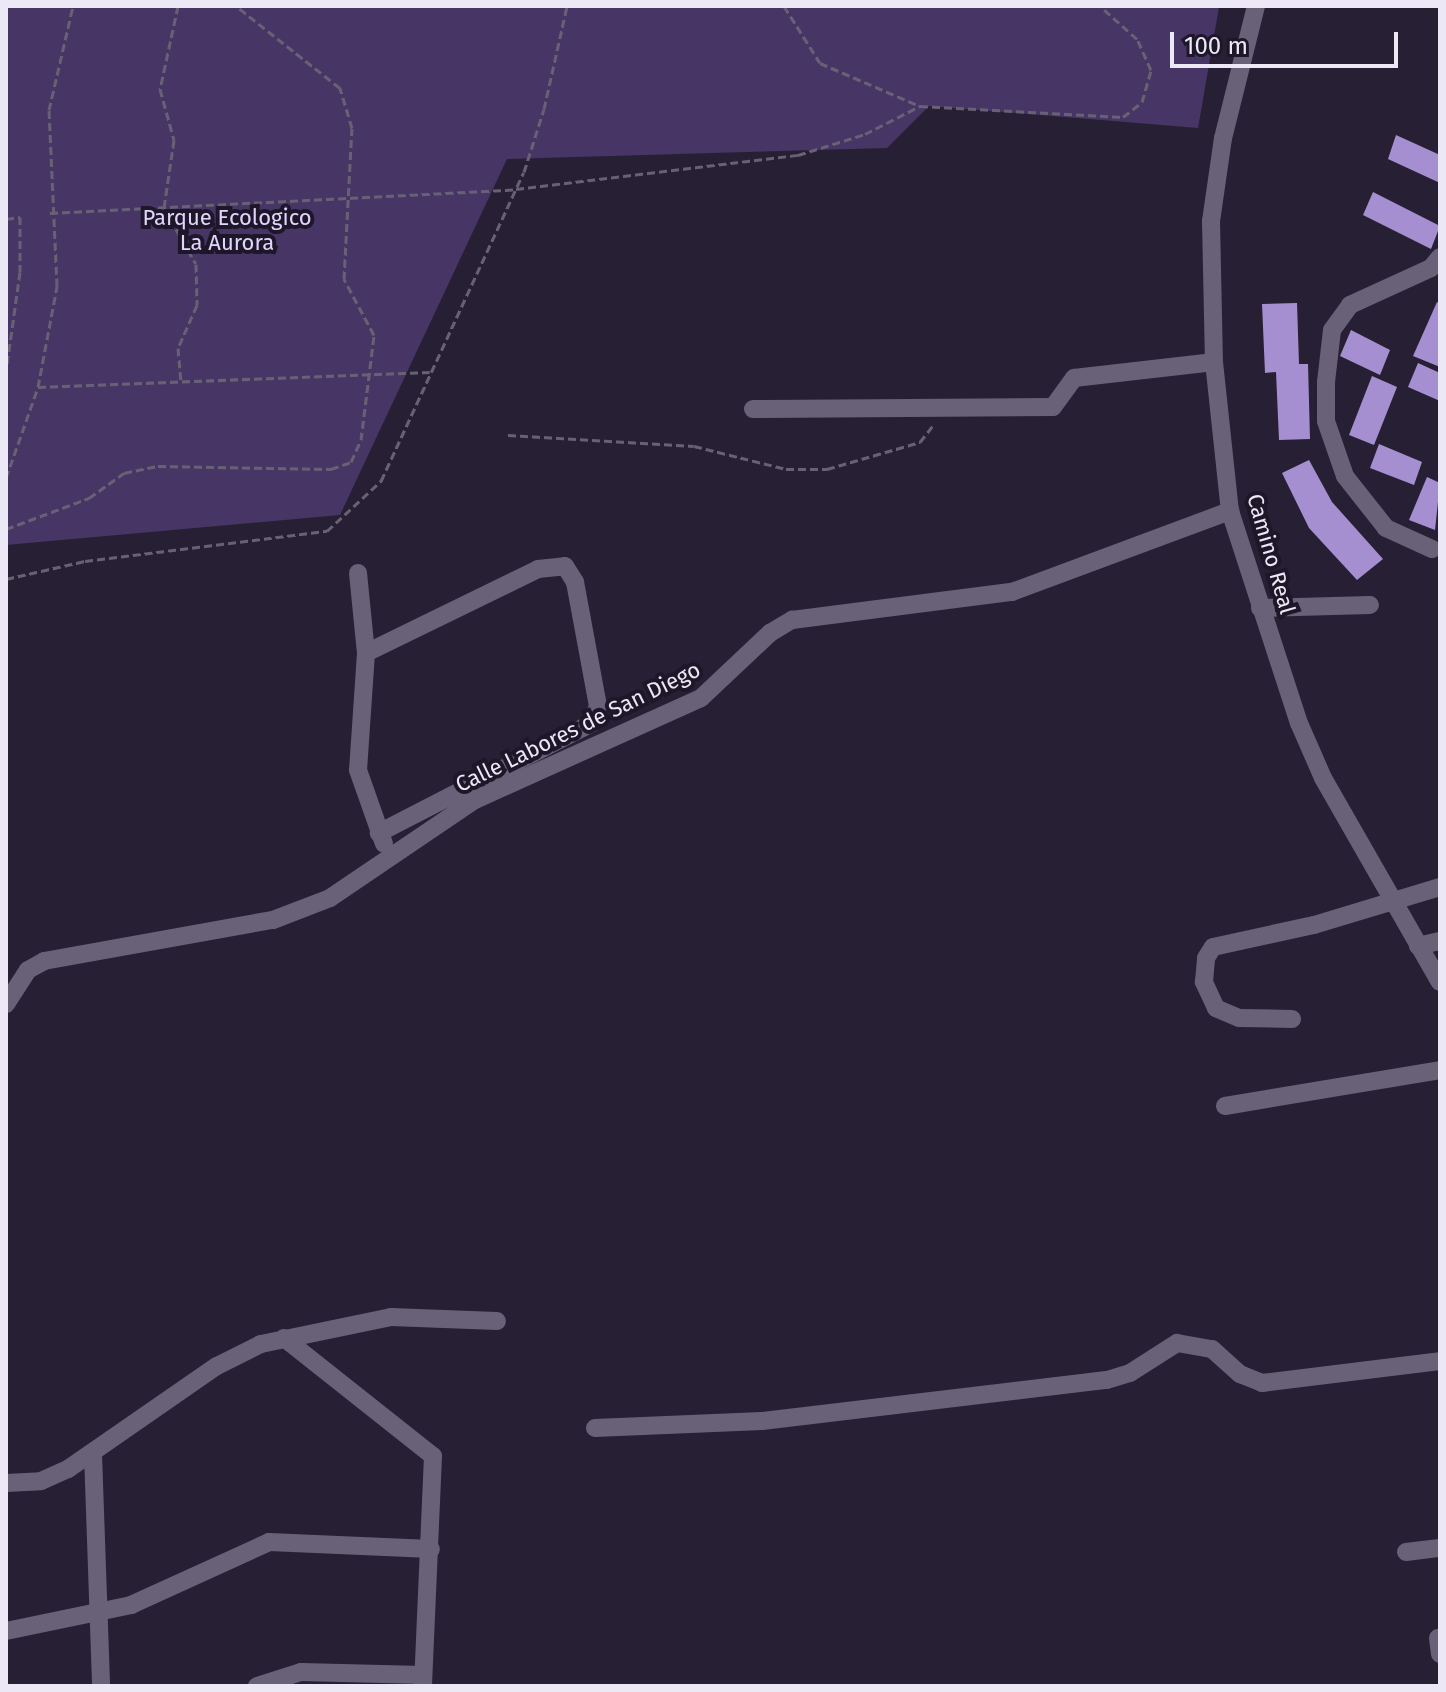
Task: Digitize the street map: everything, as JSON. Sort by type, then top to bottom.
[{"type":"street","name":"Camino Real","points":[[1256,6],[1215,186],[1209,263],[1214,362],[1230,511],[1260,608],[1323,778],[1440,982]]},
{"type":"street","points":[[1432,549],[1386,528],[1345,476],[1326,421],[1326,382],[1332,330],[1350,305],[1431,268],[1440,257]]},
{"type":"street","points":[[753,409],[1053,407],[1061,399],[1064,386],[1074,378],[1214,362]]},
{"type":"street","name":"Calle Labores de San Diego","points":[[6,1004],[28,970],[44,961],[295,914],[330,898],[389,855],[475,800],[701,698],[760,641],[792,620],[1012,592],[1230,511]]},
{"type":"street","points":[[366,653],[538,569],[565,566],[575,582],[598,706],[592,723],[379,833]]},
{"type":"street","points":[[358,573],[366,653],[358,770],[389,855]]},
{"type":"street","points":[[1260,608],[1370,605]]},
{"type":"street","points":[[1292,1019],[1239,1018],[1216,1008],[1204,982],[1206,958],[1213,947],[1393,903],[1440,887]]},
{"type":"street","points":[[1418,946],[1440,941]]},
{"type":"street","points":[[1225,1106],[1440,1070]]},
{"type":"street","points":[[6,1483],[41,1481],[93,1454],[231,1357],[284,1338],[391,1317],[497,1321]]},
{"type":"street","points":[[257,1686],[301,1672],[423,1681],[433,1456],[284,1338]]},
{"type":"street","points":[[595,1428],[792,1418],[1107,1380],[1130,1373],[1165,1348],[1189,1342],[1212,1349],[1251,1380],[1276,1383],[1440,1361]]},
{"type":"street","points":[[93,1454],[101,1686]]},
{"type":"street","points":[[6,1631],[98,1615],[131,1605],[269,1542],[431,1549]]},
{"type":"street","points":[[1406,1552],[1440,1548]]},
{"type":"path","points":[[6,478],[38,387],[57,286],[50,213],[49,110],[73,6]]},
{"type":"path","points":[[178,6],[160,89],[174,140],[164,208],[196,264],[197,305],[178,348],[181,382]]},
{"type":"path","points":[[6,529],[89,498],[124,473],[158,466],[331,469],[351,462],[361,440],[374,335],[344,279],[344,201],[352,128],[340,88],[236,6]]},
{"type":"path","points":[[6,579],[85,561],[327,531],[381,481],[516,189],[544,109],[567,6]]},
{"type":"path","points":[[784,6],[820,63],[920,106],[1123,117],[1147,93],[1151,70],[1137,39],[1100,6]]},
{"type":"path","points":[[50,213],[344,201],[516,189],[798,155],[865,134],[920,106]]},
{"type":"path","points":[[6,219],[20,217],[20,272],[6,372]]},
{"type":"path","points":[[38,387],[431,372]]},
{"type":"path","points":[[508,435],[694,446],[786,469],[827,469],[920,442],[932,431],[940,409]]},
{"type":"green space","name":"Parque Ecologico La Aurora","points":[[6,6],[1219,7],[1198,128],[929,106],[887,148],[507,159],[340,515],[6,545]]},
{"type":"building","points":[[1396,135],[1440,155],[1440,183],[1388,159]]},
{"type":"building","points":[[1373,192],[1440,226],[1431,249],[1363,215]]},
{"type":"building","points":[[1437,302],[1440,304],[1440,367],[1413,356]]},
{"type":"building","points":[[1297,303],[1299,364],[1308,364],[1310,439],[1279,440],[1276,372],[1265,373],[1262,304]]},
{"type":"building","points":[[1351,330],[1390,350],[1380,375],[1340,356]]},
{"type":"building","points":[[1418,363],[1440,373],[1440,401],[1408,387]]},
{"type":"building","points":[[1372,376],[1397,387],[1374,445],[1349,435]]},
{"type":"building","points":[[1379,444],[1422,462],[1414,485],[1370,468]]},
{"type":"building","points":[[1309,460],[1332,502],[1383,559],[1357,580],[1309,528],[1282,473]]},
{"type":"building","points":[[1427,477],[1440,483],[1435,530],[1409,520]]}]
